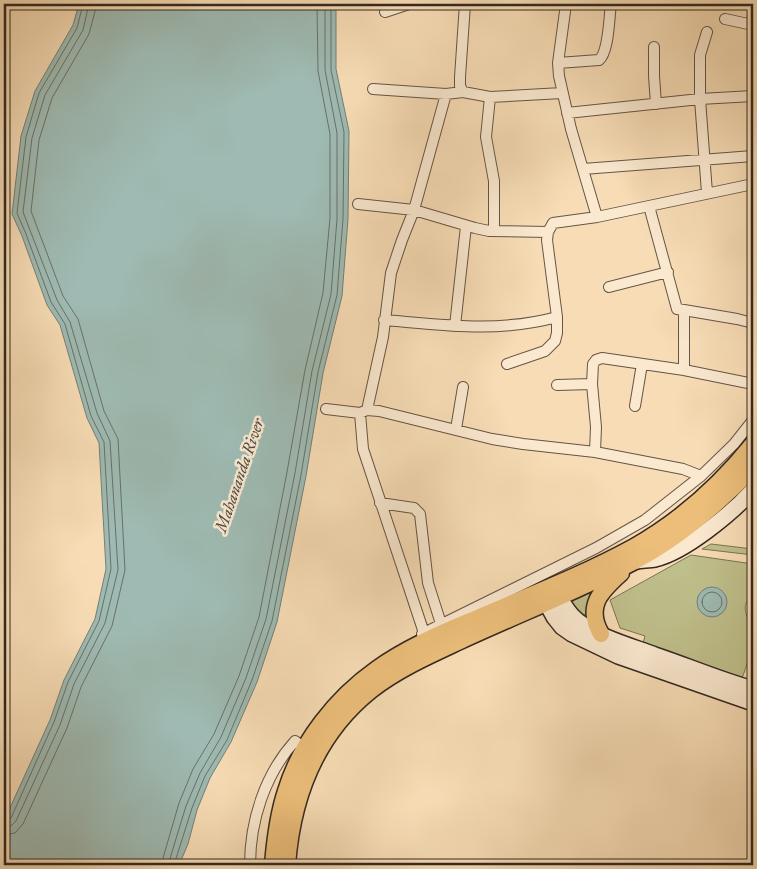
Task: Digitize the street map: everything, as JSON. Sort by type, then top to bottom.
[{"type":"main road","points":[[264,865],[267,836],[278,796],[313,750],[368,706],[402,682],[448,655],[472,635],[547,590],[633,547],[678,519],[728,473],[753,444]]},
{"type":"main road","points":[[601,634],[595,616],[598,598],[605,588],[634,561],[681,533],[715,506],[753,468]]},
{"type":"main road","points":[[287,865],[288,846],[298,799],[313,750],[326,718],[337,704],[374,671],[425,637],[442,629],[547,590],[634,561]]},
{"type":"main road","points":[[273,865],[277,826],[291,777]]},
{"type":"street","points":[[385,12],[409,4]]},
{"type":"street","points":[[463,92],[460,77],[465,4]]},
{"type":"street","points":[[566,4],[558,63],[562,93],[597,217]]},
{"type":"street","points":[[558,63],[599,60],[602,58],[606,44],[611,4]]},
{"type":"street","points":[[725,19],[753,25]]},
{"type":"street","points":[[706,32],[700,55],[700,99],[707,193]]},
{"type":"street","points":[[654,47],[656,104]]},
{"type":"street","points":[[373,89],[446,94],[463,92],[490,97],[562,93]]},
{"type":"street","points":[[425,637],[363,449],[364,411],[383,337],[391,273],[414,210],[446,94]]},
{"type":"street","points":[[567,113],[700,99],[753,96]]},
{"type":"street","points":[[490,97],[486,138],[496,201],[494,231]]},
{"type":"street","points":[[583,169],[753,156]]},
{"type":"street","points":[[508,364],[545,351],[555,342],[557,317],[547,240],[548,232],[553,223],[597,217],[753,184]]},
{"type":"street","points":[[358,204],[414,210],[466,226],[494,231],[548,232]]},
{"type":"street","points":[[649,206],[677,309],[753,323]]},
{"type":"street","points":[[455,326],[466,226]]},
{"type":"street","points":[[609,287],[668,272]]},
{"type":"street","points":[[684,310],[684,370]]},
{"type":"street","points":[[384,320],[487,328],[525,324],[557,317]]},
{"type":"street","points":[[595,452],[596,428],[592,384],[593,364],[596,360],[602,358],[684,370],[753,384]]},
{"type":"street","points":[[635,406],[642,364]]},
{"type":"street","points":[[557,386],[592,384]]},
{"type":"street","points":[[456,429],[463,387]]},
{"type":"street","points":[[326,409],[364,411],[456,429],[492,439],[595,452],[683,469],[701,476]]},
{"type":"street","points":[[547,590],[596,548],[645,520],[701,476],[734,444],[753,420]]},
{"type":"street","points":[[634,561],[656,558],[683,546],[715,525],[753,490]]},
{"type":"street","points":[[380,503],[414,508],[420,514],[428,583],[442,629]]},
{"type":"street","points":[[547,590],[578,621],[601,634],[621,649]]},
{"type":"street","points":[[547,590],[554,617],[562,627],[572,634],[621,649],[748,695]]},
{"type":"street","points":[[250,865],[254,825],[270,778],[286,750],[295,741],[313,750]]},
{"type":"green space","points":[[711,544],[753,549],[753,555],[702,549]]},
{"type":"green space","points":[[691,555],[753,564],[753,595],[748,600],[745,609],[752,640],[742,678],[643,643],[645,636],[620,628],[610,600]]},
{"type":"green space","points":[[590,592],[586,614],[582,616],[571,605],[570,600]]},
{"type":"water","name":"Mahananda River","points":[[79,4],[336,4],[336,69],[349,131],[348,219],[342,296],[323,373],[306,476],[277,622],[257,682],[231,742],[210,778],[197,810],[188,844],[179,865],[4,865],[4,821],[50,720],[64,680],[95,619],[106,569],[99,443],[87,418],[60,325],[47,305],[12,214],[21,136],[35,91],[73,25]]},
{"type":"water","points":[[712,587],[723,591],[727,602],[723,613],[712,617],[701,613],[697,602],[701,591]]}]
